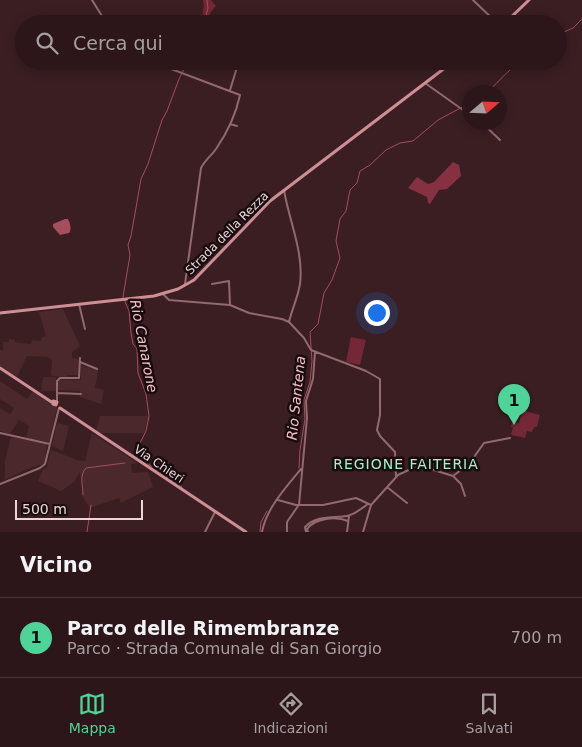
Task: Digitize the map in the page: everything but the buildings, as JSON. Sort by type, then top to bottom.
[{"type":"main road","points":[[513,15],[529,0]]},
{"type":"main road","name":"Strada della Rezza","points":[[0,312],[162,294],[185,287],[203,272],[264,207],[284,190],[442,70]]},
{"type":"main road","name":"Via Chieri","points":[[0,368],[246,532]]},
{"type":"street","points":[[92,0],[101,15]]},
{"type":"street","points":[[472,0],[488,15]]},
{"type":"street","points":[[174,70],[231,90],[240,96],[230,124],[215,150],[204,161],[201,168],[185,287]]},
{"type":"street","points":[[231,90],[236,70]]},
{"type":"street","points":[[425,83],[462,109]]},
{"type":"street","points":[[230,124],[237,126]]},
{"type":"street","points":[[489,130],[500,140]]},
{"type":"street","points":[[284,190],[299,254],[300,272],[298,294],[289,322]]},
{"type":"street","points":[[212,284],[229,281],[230,305]]},
{"type":"street","points":[[162,294],[168,300],[175,302],[230,305],[248,313],[282,318],[289,322],[313,351],[366,371],[381,380],[378,430],[380,436],[395,452],[396,476]]},
{"type":"street","points":[[79,304],[85,329]]},
{"type":"street","points":[[287,532],[287,522],[299,505],[307,418],[306,401],[313,379],[313,351]]},
{"type":"street","points":[[0,484],[40,468],[45,464],[57,405],[58,379],[79,378],[80,358]]},
{"type":"street","points":[[80,362],[97,369]]},
{"type":"street","points":[[57,393],[81,394]]},
{"type":"street","points":[[0,433],[50,444]]},
{"type":"street","points":[[454,476],[469,464],[484,443],[510,438]]},
{"type":"street","points":[[262,532],[264,521],[271,508],[302,467]]},
{"type":"street","points":[[363,532],[371,505],[396,476],[408,470],[420,467],[454,476],[461,484],[465,496]]},
{"type":"street","points":[[296,474],[299,473],[301,475]]},
{"type":"street","points":[[387,487],[407,503]]},
{"type":"street","points":[[278,500],[299,505],[328,505],[353,498],[371,505]]},
{"type":"street","points":[[307,532],[304,529],[307,525],[316,520],[332,516],[349,516],[368,504]]},
{"type":"street","points":[[205,532],[215,512]]},
{"type":"street","points":[[347,532],[349,516]]},
{"type":"street","points":[[307,532],[308,527],[318,521],[338,518],[348,520]]},
{"type":"shaded area","points":[[203,0],[211,0],[216,6],[210,15],[202,15]]},
{"type":"shaded area","points":[[453,162],[459,165],[461,176],[447,189],[439,190],[430,204],[427,197],[408,188],[417,177],[428,184],[434,182]]},
{"type":"shaded area","points":[[65,219],[69,221],[70,232],[60,235],[53,227],[53,224]]},
{"type":"shaded area","points":[[63,309],[80,346],[72,352],[72,358],[79,359],[78,375],[67,375],[67,377],[51,375],[52,359],[48,357],[27,356],[17,377],[0,366],[0,350],[3,350],[3,342],[9,342],[9,339],[15,340],[15,342],[31,344],[32,340],[41,341],[42,337],[46,336],[39,312]]},
{"type":"shaded area","points":[[351,337],[366,340],[360,365],[346,362]]},
{"type":"shaded area","points":[[81,365],[98,371],[95,388],[104,390],[101,404],[80,397],[80,391],[58,390],[58,381],[60,380],[81,380]]},
{"type":"shaded area","points":[[43,377],[56,377],[56,391],[41,391]]},
{"type":"shaded area","points":[[0,381],[27,399],[33,391],[57,408],[49,442],[26,438],[29,426],[19,420],[10,434],[0,431],[0,408],[10,414],[14,408],[0,399]]},
{"type":"shaded area","points":[[522,410],[540,415],[537,427],[534,427],[532,432],[527,431],[525,438],[511,435],[512,422],[519,423]]},
{"type":"shaded area","points":[[100,416],[148,416],[148,418],[144,433],[101,433],[96,430]]},
{"type":"shaded area","points":[[57,423],[69,426],[63,451],[52,446]]},
{"type":"shaded area","points":[[92,433],[138,463],[131,464],[132,473],[148,472],[153,487],[121,503],[119,498],[90,508],[83,498],[80,472],[74,482],[61,491],[38,481],[43,469],[47,467],[51,450],[77,460],[85,461]]},
{"type":"shaded area","points":[[11,437],[47,444],[44,464],[27,469],[5,480],[5,460]]},
{"type":"waterway","points":[[206,15],[207,0]]},
{"type":"waterway","points":[[567,31],[573,28],[582,19]]},
{"type":"waterway","name":"Rio Canarone","points":[[134,455],[146,431],[149,416],[146,394],[138,373],[137,349],[133,344],[129,311],[123,297],[130,255],[128,245],[141,179],[148,164],[162,120],[184,70]]},
{"type":"waterway","name":"Rio Santena","points":[[494,85],[510,70]]},
{"type":"waterway","name":"Rio Santena","points":[[299,468],[305,419],[304,400],[310,382],[312,361],[310,332],[318,324],[324,293],[332,280],[340,258],[336,241],[340,219],[346,211],[350,190],[357,183],[360,171],[370,165],[386,150],[400,143],[413,141],[438,120],[462,107]]},
{"type":"waterway","points":[[140,444],[144,461],[182,487]]},
{"type":"waterway","name":"Rio Canarone","points":[[83,495],[82,477],[86,468],[125,463]]},
{"type":"waterway","name":"Rio Canarone","points":[[87,532],[91,505]]},
{"type":"waterway","name":"Rio Santena","points":[[260,532],[261,522],[267,511]]},
{"type":"place","name":"Parco delle Rimembranze","points":[[514,425]]},
{"type":"district","name":"REGIONE FAITERIA","points":[[406,464]]}]
